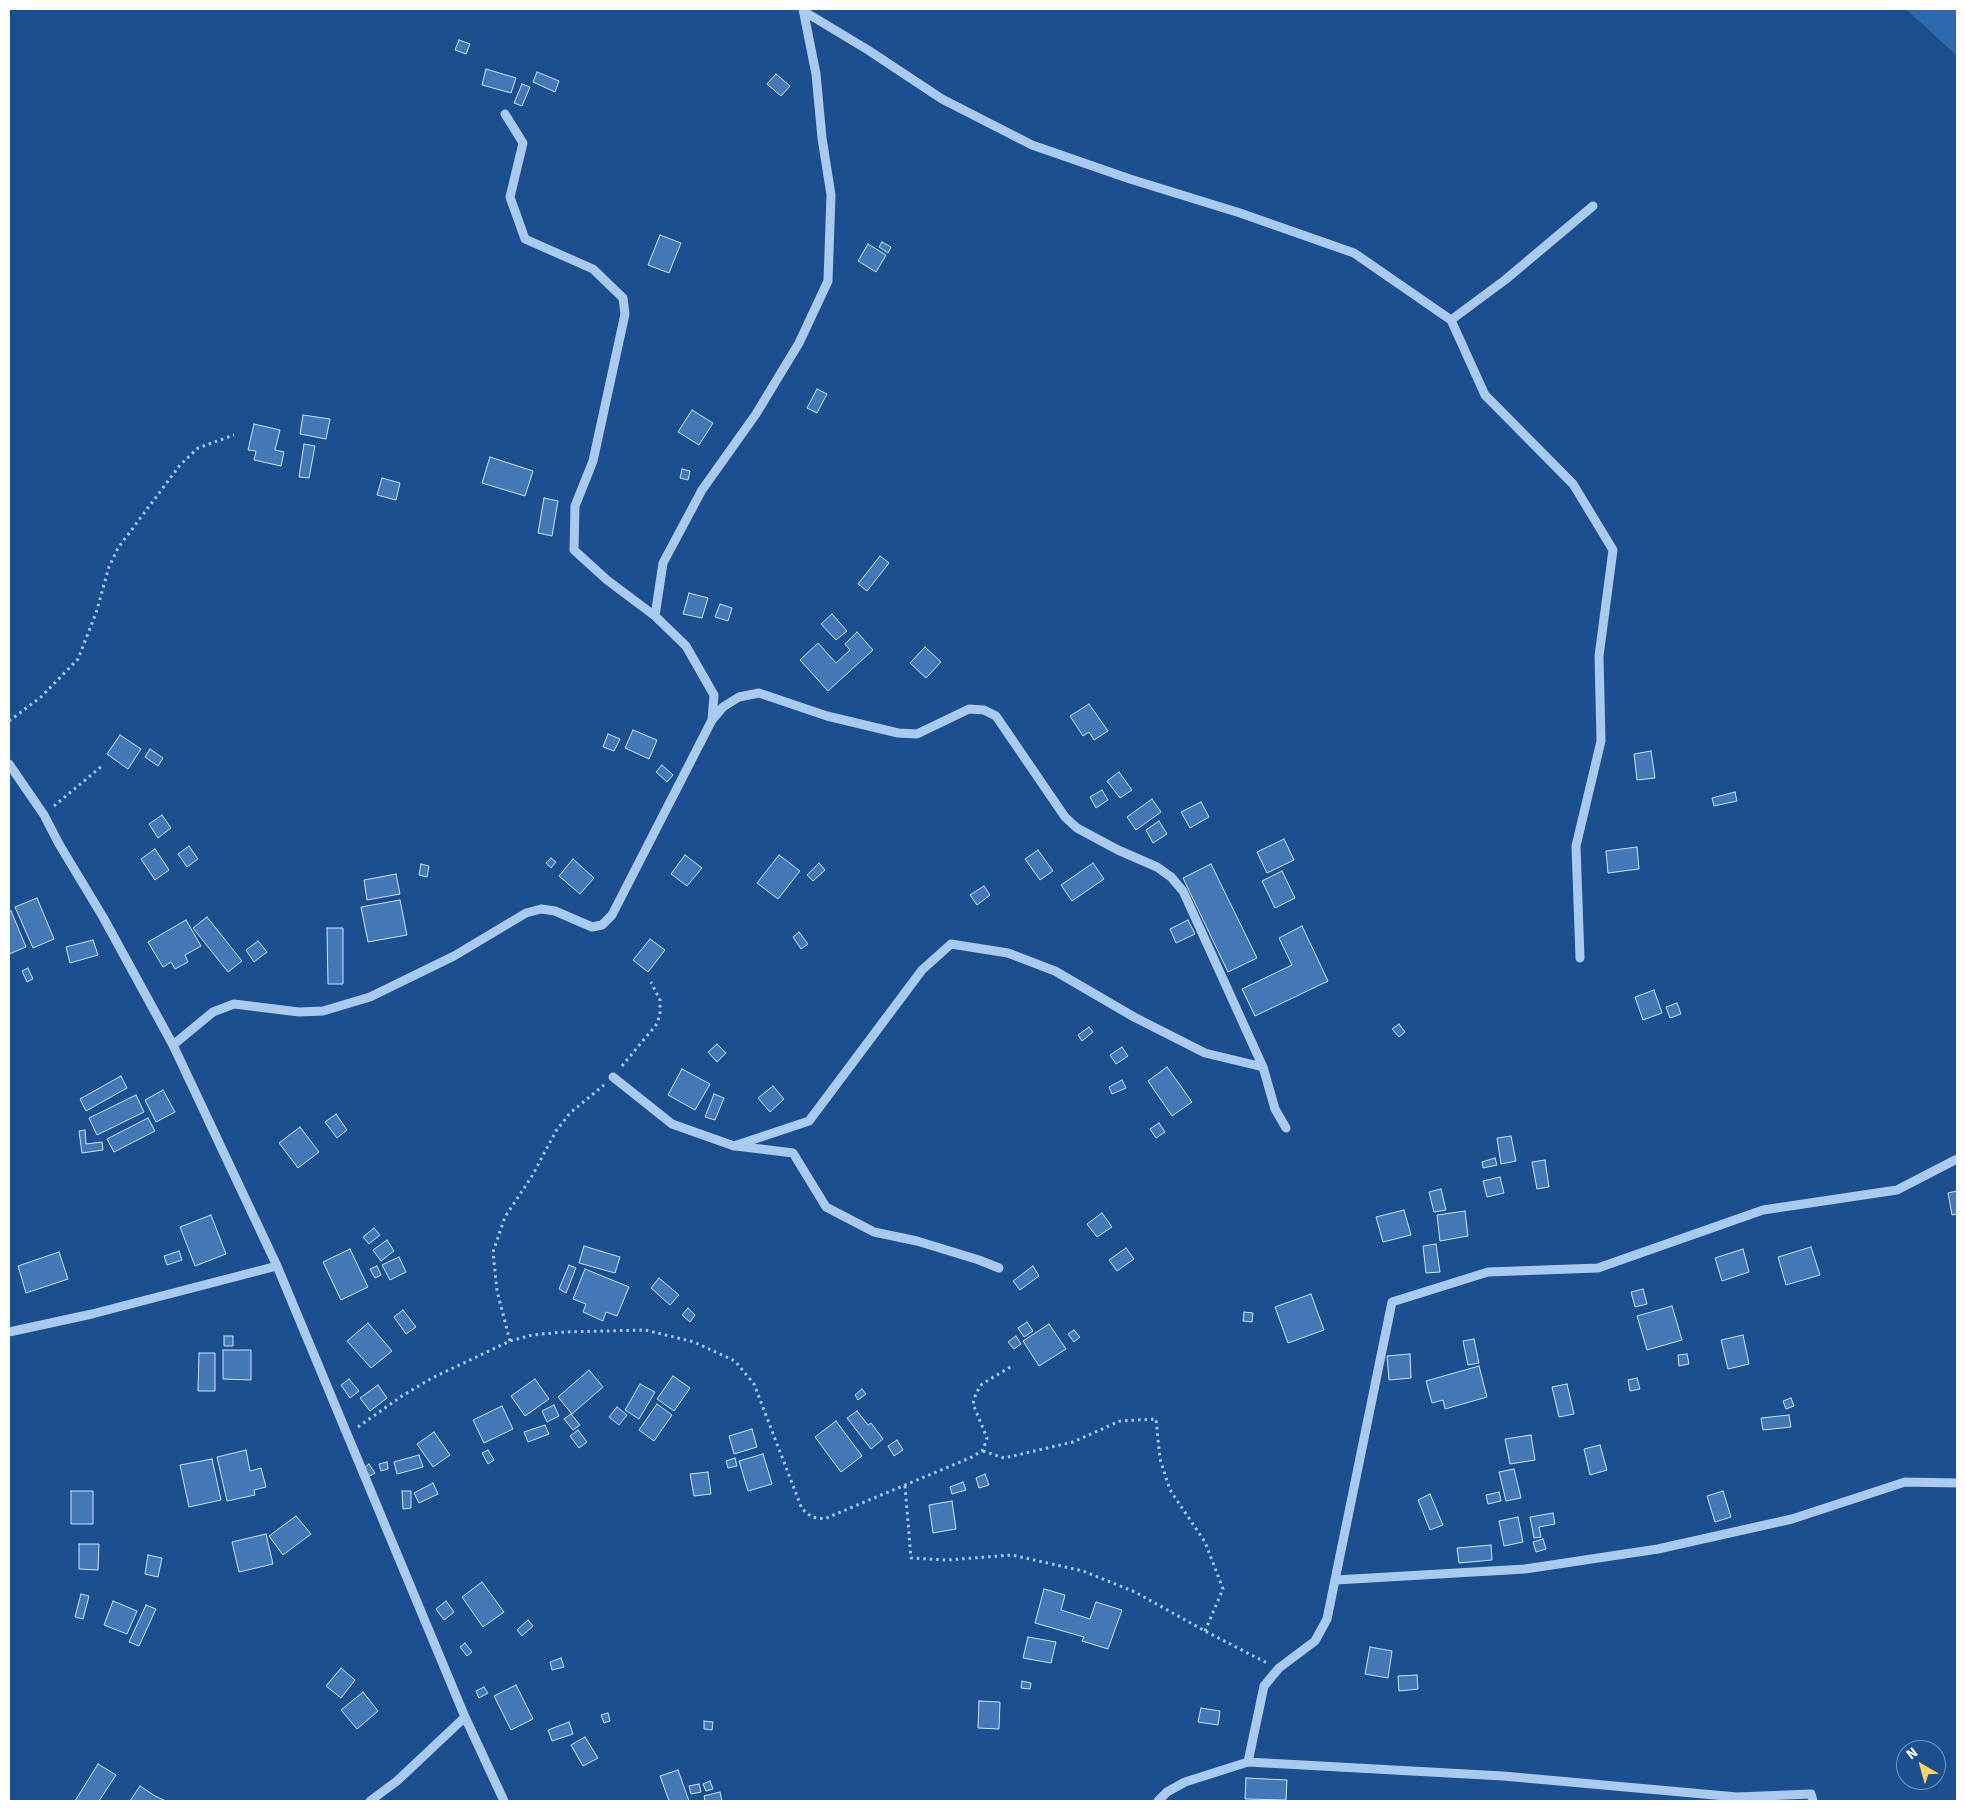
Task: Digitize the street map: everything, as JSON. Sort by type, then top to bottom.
[{"type":"street","points":[[804,10],[942,99],[1032,145],[1130,179],[1240,213],[1354,253],[1451,320],[1485,395],[1572,484],[1613,550],[1599,656],[1601,741],[1576,846],[1580,958]]},
{"type":"street","points":[[654,616],[663,562],[702,490],[756,414],[799,343],[828,280],[831,195],[822,138],[816,74],[804,10]]},
{"type":"street","points":[[504,114],[523,143],[510,196],[525,239],[593,269],[624,298],[625,314],[593,460],[576,506],[574,550],[607,580],[654,616],[686,646],[714,695],[712,720]]},
{"type":"street","points":[[1451,320],[1505,280],[1593,206]]},
{"type":"street","points":[[173,1044],[214,1012],[234,1004],[300,1012],[323,1011],[370,997],[454,956],[526,913],[542,909],[555,911],[592,927],[602,925],[612,915],[712,720],[723,707],[739,697],[759,693],[826,716],[898,733],[917,734],[969,709],[984,710],[996,716],[1065,817],[1077,828],[1118,850],[1157,867],[1171,877],[1182,891],[1263,1067],[1275,1109],[1286,1128]]},
{"type":"street","points":[[9,764],[44,815],[173,1044],[277,1266],[465,1717],[504,1801]]},
{"type":"street","points":[[734,1146],[809,1121],[876,1034],[922,970],[951,944],[1008,953],[1055,971],[1134,1018],[1206,1052],[1263,1067]]},
{"type":"street","points":[[613,1077],[672,1124],[734,1146],[792,1153],[826,1207],[874,1232],[917,1241],[1000,1268]]},
{"type":"street","points":[[1248,1762],[1264,1686],[1279,1668],[1315,1642],[1327,1619],[1392,1302],[1488,1272],[1598,1268],[1762,1210],[1897,1190],[1957,1159]]},
{"type":"street","points":[[9,1332],[92,1314],[277,1266]]},
{"type":"street","points":[[1336,1580],[1525,1569],[1658,1549],[1792,1519],[1905,1482],[1957,1483]]},
{"type":"street","points":[[370,1801],[398,1782],[465,1717]]},
{"type":"street","points":[[1158,1801],[1167,1792],[1185,1782],[1248,1762],[1503,1776],[1737,1797],[1812,1794],[1813,1801]]},
{"type":"path","points":[[9,721],[41,696],[78,659],[96,613],[109,567],[118,548],[180,465],[198,448],[234,435]]},
{"type":"path","points":[[44,815],[102,766]]},
{"type":"path","points":[[510,1341],[497,1290],[493,1252],[505,1218],[532,1176],[556,1132],[570,1113],[613,1077],[656,1025],[660,1015],[660,1000],[651,982]]},
{"type":"path","points":[[346,1435],[402,1396],[432,1378],[510,1341],[532,1335],[564,1332],[645,1330],[694,1342],[735,1361],[754,1384],[802,1509],[812,1517],[824,1519],[972,1457],[983,1450],[988,1438],[973,1404],[976,1393],[982,1384],[1012,1366]]},
{"type":"path","points":[[983,1450],[1004,1458],[1073,1442],[1120,1422],[1156,1419],[1160,1459],[1170,1490],[1206,1542],[1223,1589],[1205,1631]]},
{"type":"path","points":[[905,1486],[911,1558],[947,1560],[1012,1555],[1083,1571],[1135,1592],[1205,1631],[1279,1668]]},
{"type":"shaded area","points":[[1906,9],[1957,9],[1957,56]]},
{"type":"building","points":[[459,40],[470,44],[466,54],[455,50]]},
{"type":"building","points":[[486,69],[516,78],[511,93],[482,85]]},
{"type":"building","points":[[537,72],[559,81],[555,92],[533,82]]},
{"type":"building","points":[[776,74],[790,86],[781,96],[767,84]]},
{"type":"building","points":[[522,84],[530,87],[522,106],[514,103]]},
{"type":"building","points":[[660,235],[681,243],[669,273],[648,265]]},
{"type":"building","points":[[882,242],[891,247],[888,253],[879,247]]},
{"type":"building","points":[[868,244],[886,255],[876,272],[858,261]]},
{"type":"building","points":[[817,389],[827,394],[817,413],[807,408]]},
{"type":"building","points":[[692,410],[713,423],[699,445],[678,432]]},
{"type":"building","points":[[303,415],[330,419],[326,439],[300,434]]},
{"type":"building","points":[[254,424],[280,430],[275,450],[284,452],[281,466],[254,460],[256,451],[248,450]]},
{"type":"building","points":[[304,444],[315,446],[309,478],[299,477]]},
{"type":"building","points":[[490,457],[533,471],[525,496],[482,483]]},
{"type":"building","points":[[682,469],[690,471],[688,480],[680,478]]},
{"type":"building","points":[[382,478],[400,483],[396,500],[377,495]]},
{"type":"building","points":[[544,498],[558,501],[552,536],[538,533]]},
{"type":"building","points":[[880,556],[889,563],[867,591],[858,584]]},
{"type":"building","points":[[689,593],[708,598],[702,618],[683,614]]},
{"type":"building","points":[[720,604],[732,608],[728,621],[715,617]]},
{"type":"building","points":[[832,614],[847,631],[836,640],[821,624]]},
{"type":"building","points":[[857,632],[873,650],[828,691],[800,660],[818,643],[836,663],[850,650],[845,644]]},
{"type":"building","points":[[925,647],[941,662],[926,678],[910,663]]},
{"type":"building","points":[[1089,704],[1108,731],[1094,740],[1089,732],[1083,736],[1070,716]]},
{"type":"building","points":[[633,730],[657,740],[649,759],[625,748]]},
{"type":"building","points":[[608,734],[620,739],[614,751],[603,747]]},
{"type":"building","points":[[120,735],[141,749],[128,769],[107,754]]},
{"type":"building","points":[[150,749],[163,758],[158,766],[145,757]]},
{"type":"building","points":[[1651,751],[1655,778],[1637,780],[1634,754]]},
{"type":"building","points":[[662,765],[673,775],[667,782],[656,772]]},
{"type":"building","points":[[1119,772],[1132,790],[1120,798],[1107,781]]},
{"type":"building","points":[[1102,790],[1108,800],[1096,808],[1090,797]]},
{"type":"building","points":[[1735,792],[1737,801],[1714,806],[1712,798]]},
{"type":"building","points":[[1152,799],[1161,812],[1136,830],[1127,817]]},
{"type":"building","points":[[1201,802],[1209,817],[1190,828],[1181,812]]},
{"type":"building","points":[[162,815],[171,828],[158,838],[149,824]]},
{"type":"building","points":[[1159,821],[1167,834],[1153,843],[1146,830]]},
{"type":"building","points":[[1284,839],[1294,860],[1267,873],[1257,852]]},
{"type":"building","points":[[189,846],[198,859],[187,867],[178,854]]},
{"type":"building","points":[[1637,847],[1639,869],[1608,873],[1606,851]]},
{"type":"building","points":[[155,849],[169,870],[155,880],[141,859]]},
{"type":"building","points":[[1038,850],[1053,871],[1040,880],[1025,859]]},
{"type":"building","points":[[685,855],[702,868],[687,886],[671,874]]},
{"type":"building","points":[[779,855],[800,871],[778,899],[757,883]]},
{"type":"building","points":[[551,858],[556,862],[551,868],[546,863]]},
{"type":"building","points":[[573,859],[594,878],[580,894],[559,876]]},
{"type":"building","points":[[819,863],[825,870],[813,881],[807,875]]},
{"type":"building","points":[[1093,863],[1104,879],[1072,901],[1061,885]]},
{"type":"building","points":[[421,864],[429,866],[427,877],[419,875]]},
{"type":"building","points":[[1211,864],[1257,958],[1228,972],[1183,878]]},
{"type":"building","points":[[1282,871],[1295,898],[1275,908],[1262,881]]},
{"type":"building","points":[[396,874],[400,894],[367,900],[364,880]]},
{"type":"building","points":[[984,886],[990,895],[977,905],[970,895]]},
{"type":"building","points":[[37,898],[54,939],[33,948],[15,907]]},
{"type":"building","points":[[400,900],[407,935],[368,942],[361,907]]},
{"type":"building","points":[[11,911],[26,947],[9,954],[9,912]]},
{"type":"building","points":[[207,917],[242,961],[228,972],[193,928]]},
{"type":"building","points":[[186,920],[201,946],[185,955],[188,962],[175,969],[171,962],[163,967],[148,942]]},
{"type":"building","points":[[1188,920],[1195,934],[1176,943],[1170,929]]},
{"type":"building","points":[[1302,926],[1328,981],[1255,1016],[1242,989],[1292,965],[1279,938]]},
{"type":"building","points":[[327,928],[343,928],[343,984],[328,984]]},
{"type":"building","points":[[799,932],[808,944],[801,949],[793,937]]},
{"type":"building","points":[[650,939],[665,950],[648,972],[633,960]]},
{"type":"building","points":[[93,940],[98,955],[70,963],[66,947]]},
{"type":"building","points":[[258,941],[267,952],[254,962],[246,950]]},
{"type":"building","points":[[28,968],[33,979],[27,982],[22,971]]},
{"type":"building","points":[[1654,990],[1662,1013],[1643,1020],[1635,997]]},
{"type":"building","points":[[1677,1003],[1681,1014],[1670,1018],[1666,1007]]},
{"type":"building","points":[[1399,1024],[1405,1032],[1399,1037],[1392,1029]]},
{"type":"building","points":[[1089,1027],[1093,1032],[1082,1041],[1078,1035]]},
{"type":"building","points":[[717,1044],[726,1053],[717,1062],[708,1052]]},
{"type":"building","points":[[1122,1047],[1128,1056],[1116,1064],[1110,1055]]},
{"type":"building","points":[[1167,1067],[1192,1102],[1172,1116],[1148,1081]]},
{"type":"building","points":[[682,1069],[710,1084],[695,1110],[668,1095]]},
{"type":"building","points":[[121,1076],[127,1088],[86,1111],[80,1099]]},
{"type":"building","points":[[1122,1080],[1126,1088],[1112,1094],[1109,1087]]},
{"type":"building","points":[[773,1086],[784,1099],[770,1112],[758,1098]]},
{"type":"building","points":[[163,1090],[175,1112],[156,1122],[145,1100]]},
{"type":"building","points":[[714,1094],[724,1098],[715,1120],[705,1117]]},
{"type":"building","points":[[136,1095],[144,1112],[97,1135],[89,1118]]},
{"type":"building","points":[[336,1114],[347,1130],[337,1138],[325,1122]]},
{"type":"building","points":[[148,1118],[155,1131],[114,1152],[107,1139]]},
{"type":"building","points":[[1159,1123],[1165,1132],[1156,1138],[1150,1129]]},
{"type":"building","points":[[300,1127],[319,1152],[298,1168],[279,1143]]},
{"type":"building","points":[[85,1130],[86,1144],[102,1142],[103,1150],[82,1153],[79,1131]]},
{"type":"building","points":[[1511,1136],[1516,1161],[1501,1164],[1497,1138]]},
{"type":"building","points":[[1495,1158],[1497,1165],[1483,1168],[1482,1162]]},
{"type":"building","points":[[1545,1160],[1549,1187],[1537,1189],[1532,1162]]},
{"type":"building","points":[[1500,1177],[1504,1193],[1487,1197],[1483,1181]]},
{"type":"building","points":[[1441,1189],[1446,1210],[1434,1212],[1429,1192]]},
{"type":"building","points":[[1957,1191],[1957,1214],[1952,1215],[1948,1193]]},
{"type":"building","points":[[1404,1210],[1411,1235],[1383,1242],[1376,1217]]},
{"type":"building","points":[[1465,1211],[1468,1236],[1440,1241],[1437,1215]]},
{"type":"building","points":[[1102,1213],[1112,1227],[1097,1237],[1087,1224]]},
{"type":"building","points":[[211,1215],[226,1254],[195,1266],[180,1227]]},
{"type":"building","points":[[374,1228],[380,1235],[369,1244],[363,1237]]},
{"type":"building","points":[[387,1240],[394,1251],[381,1261],[373,1250]]},
{"type":"building","points":[[1436,1244],[1440,1272],[1426,1273],[1423,1246]]},
{"type":"building","points":[[584,1246],[620,1257],[615,1273],[579,1263]]},
{"type":"building","points":[[1811,1247],[1820,1275],[1786,1285],[1778,1257]]},
{"type":"building","points":[[1126,1248],[1134,1259],[1117,1271],[1109,1260]]},
{"type":"building","points":[[350,1249],[368,1287],[341,1300],[323,1262]]},
{"type":"building","points":[[1743,1249],[1749,1272],[1722,1281],[1715,1258]]},
{"type":"building","points":[[179,1251],[182,1260],[167,1265],[164,1256]]},
{"type":"building","points":[[59,1252],[68,1279],[26,1293],[18,1266]]},
{"type":"building","points":[[399,1257],[406,1272],[390,1280],[382,1265]]},
{"type":"building","points":[[569,1265],[576,1268],[566,1293],[559,1289]]},
{"type":"building","points":[[377,1266],[381,1275],[375,1278],[370,1269]]},
{"type":"building","points":[[1033,1266],[1039,1276],[1020,1290],[1013,1281]]},
{"type":"building","points":[[585,1269],[629,1287],[617,1316],[606,1312],[603,1321],[583,1312],[586,1304],[573,1299]]},
{"type":"building","points":[[659,1278],[679,1295],[670,1305],[651,1288]]},
{"type":"building","points":[[1643,1289],[1647,1304],[1635,1307],[1631,1292]]},
{"type":"building","points":[[1311,1294],[1324,1330],[1288,1343],[1275,1307]]},
{"type":"building","points":[[1672,1306],[1682,1340],[1647,1350],[1637,1316]]},
{"type":"building","points":[[688,1308],[695,1315],[690,1322],[682,1315]]},
{"type":"building","points":[[403,1310],[416,1327],[406,1334],[394,1317]]},
{"type":"building","points":[[1244,1312],[1253,1313],[1252,1322],[1243,1321]]},
{"type":"building","points":[[1027,1322],[1033,1331],[1024,1337],[1018,1328]]},
{"type":"building","points":[[368,1323],[392,1351],[371,1368],[347,1341]]},
{"type":"building","points":[[1049,1324],[1066,1349],[1039,1366],[1023,1341]]},
{"type":"building","points":[[1074,1330],[1080,1337],[1074,1342],[1068,1334]]},
{"type":"building","points":[[1743,1335],[1749,1364],[1728,1369],[1721,1340]]},
{"type":"building","points":[[224,1336],[233,1336],[233,1346],[224,1346]]},
{"type":"building","points":[[1016,1336],[1021,1344],[1014,1349],[1008,1342]]},
{"type":"building","points":[[1474,1339],[1479,1363],[1468,1365],[1463,1341]]},
{"type":"building","points":[[223,1350],[251,1350],[251,1380],[223,1379]]},
{"type":"building","points":[[199,1353],[215,1353],[215,1391],[198,1391]]},
{"type":"building","points":[[1410,1354],[1411,1378],[1389,1380],[1387,1356]]},
{"type":"building","points":[[1687,1354],[1689,1364],[1679,1366],[1678,1355]]},
{"type":"building","points":[[1479,1366],[1487,1397],[1445,1409],[1443,1400],[1432,1403],[1426,1381]]},
{"type":"building","points":[[589,1370],[603,1387],[572,1414],[558,1397]]},
{"type":"building","points":[[673,1376],[690,1388],[674,1411],[657,1399]]},
{"type":"building","points":[[1637,1378],[1640,1389],[1630,1391],[1628,1380]]},
{"type":"building","points":[[349,1379],[359,1391],[350,1398],[341,1385]]},
{"type":"building","points":[[535,1379],[549,1399],[525,1416],[511,1396]]},
{"type":"building","points":[[640,1384],[655,1392],[639,1419],[625,1410]]},
{"type":"building","points":[[1567,1384],[1574,1414],[1559,1417],[1552,1387]]},
{"type":"building","points":[[378,1385],[387,1398],[370,1411],[360,1398]]},
{"type":"building","points":[[862,1389],[866,1394],[858,1400],[855,1395]]},
{"type":"building","points":[[1791,1398],[1794,1406],[1786,1409],[1783,1401]]},
{"type":"building","points":[[657,1404],[672,1415],[654,1441],[639,1430]]},
{"type":"building","points":[[554,1405],[559,1416],[547,1422],[542,1411]]},
{"type":"building","points":[[502,1406],[513,1429],[484,1443],[473,1420]]},
{"type":"building","points":[[617,1407],[627,1415],[619,1425],[609,1417]]},
{"type":"building","points":[[857,1411],[868,1425],[871,1423],[883,1439],[871,1449],[847,1418]]},
{"type":"building","points":[[571,1414],[580,1425],[573,1430],[564,1419]]},
{"type":"building","points":[[1789,1415],[1791,1427],[1763,1430],[1761,1418]]},
{"type":"building","points":[[836,1421],[862,1456],[841,1472],[815,1437]]},
{"type":"building","points":[[545,1425],[549,1434],[528,1442],[524,1432]]},
{"type":"building","points":[[752,1429],[757,1447],[734,1454],[729,1436]]},
{"type":"building","points":[[578,1430],[587,1442],[579,1448],[570,1436]]},
{"type":"building","points":[[434,1432],[450,1455],[433,1467],[417,1444]]},
{"type":"building","points":[[1531,1435],[1535,1460],[1510,1464],[1505,1439]]},
{"type":"building","points":[[897,1440],[903,1450],[894,1456],[888,1446]]},
{"type":"building","points":[[1600,1445],[1607,1470],[1590,1475],[1584,1449]]},
{"type":"building","points":[[246,1450],[250,1471],[261,1468],[266,1487],[254,1490],[255,1495],[227,1501],[217,1457]]},
{"type":"building","points":[[488,1450],[494,1460],[488,1464],[482,1453]]},
{"type":"building","points":[[763,1454],[772,1484],[748,1491],[739,1461]]},
{"type":"building","points":[[419,1455],[423,1467],[397,1474],[394,1462]]},
{"type":"building","points":[[735,1458],[737,1466],[728,1468],[726,1461]]},
{"type":"building","points":[[212,1459],[221,1500],[189,1507],[180,1465]]},
{"type":"building","points":[[387,1462],[388,1469],[381,1471],[379,1464]]},
{"type":"building","points":[[369,1464],[375,1473],[370,1476],[364,1468]]},
{"type":"building","points":[[1514,1469],[1521,1498],[1506,1501],[1499,1472]]},
{"type":"building","points":[[708,1472],[711,1494],[694,1496],[690,1474]]},
{"type":"building","points":[[985,1474],[989,1485],[979,1488],[976,1478]]},
{"type":"building","points":[[963,1482],[966,1490],[952,1494],[950,1487]]},
{"type":"building","points":[[433,1483],[438,1494],[419,1503],[414,1493]]},
{"type":"building","points":[[71,1491],[93,1491],[93,1524],[71,1524]]},
{"type":"building","points":[[402,1491],[411,1491],[411,1508],[403,1509]]},
{"type":"building","points":[[1723,1491],[1731,1517],[1715,1522],[1707,1496]]},
{"type":"building","points":[[1499,1492],[1501,1501],[1488,1504],[1486,1495]]},
{"type":"building","points":[[1430,1494],[1443,1525],[1430,1530],[1418,1500]]},
{"type":"building","points":[[952,1501],[956,1529],[933,1533],[929,1505]]},
{"type":"building","points":[[1553,1513],[1555,1524],[1539,1527],[1541,1537],[1534,1538],[1530,1517]]},
{"type":"building","points":[[296,1516],[311,1534],[283,1555],[269,1536]]},
{"type":"building","points":[[1518,1517],[1523,1542],[1504,1546],[1499,1521]]},
{"type":"building","points":[[266,1534],[273,1564],[239,1572],[232,1542]]},
{"type":"building","points":[[1543,1539],[1546,1549],[1536,1552],[1533,1542]]},
{"type":"building","points":[[79,1544],[99,1544],[98,1570],[79,1569]]},
{"type":"building","points":[[1491,1545],[1492,1560],[1459,1563],[1457,1548]]},
{"type":"building","points":[[148,1555],[162,1558],[158,1577],[145,1574]]},
{"type":"building","points":[[482,1582],[504,1612],[483,1627],[462,1597]]},
{"type":"building","points":[[1044,1589],[1065,1595],[1061,1610],[1090,1619],[1096,1602],[1122,1610],[1108,1649],[1082,1641],[1084,1637],[1035,1623]]},
{"type":"building","points":[[81,1594],[89,1596],[83,1619],[75,1617]]},
{"type":"building","points":[[113,1601],[137,1611],[127,1634],[104,1625]]},
{"type":"building","points":[[446,1601],[454,1612],[444,1620],[436,1609]]},
{"type":"building","points":[[146,1605],[156,1609],[139,1646],[129,1642]]},
{"type":"building","points":[[528,1620],[533,1626],[522,1636],[517,1630]]},
{"type":"building","points":[[1028,1637],[1056,1642],[1051,1663],[1023,1658]]},
{"type":"building","points":[[465,1643],[472,1652],[467,1656],[460,1647]]},
{"type":"building","points":[[1370,1647],[1392,1651],[1388,1678],[1365,1674]]},
{"type":"building","points":[[561,1658],[564,1667],[552,1670],[550,1662]]},
{"type":"building","points":[[341,1668],[355,1680],[341,1698],[326,1686]]},
{"type":"building","points":[[1417,1675],[1418,1689],[1399,1691],[1398,1676]]},
{"type":"building","points":[[1022,1681],[1031,1683],[1030,1689],[1021,1688]]},
{"type":"building","points":[[516,1685],[533,1719],[511,1730],[494,1696]]},
{"type":"building","points":[[484,1687],[488,1693],[479,1698],[476,1691]]},
{"type":"building","points":[[363,1692],[378,1711],[357,1729],[341,1710]]},
{"type":"building","points":[[979,1701],[1000,1702],[999,1729],[978,1728]]},
{"type":"building","points":[[1201,1708],[1220,1711],[1218,1725],[1198,1722]]},
{"type":"building","points":[[608,1713],[610,1721],[604,1723],[601,1715]]},
{"type":"building","points":[[704,1721],[713,1722],[712,1730],[704,1729]]},
{"type":"building","points":[[569,1722],[573,1734],[552,1741],[548,1730]]},
{"type":"building","points":[[585,1737],[598,1758],[583,1766],[571,1745]]},
{"type":"building","points":[[98,1764],[116,1775],[99,1801],[75,1801]]},
{"type":"building","points":[[678,1770],[689,1801],[669,1801],[660,1776]]},
{"type":"building","points":[[1246,1778],[1287,1780],[1286,1800],[1245,1799]]},
{"type":"building","points":[[710,1781],[713,1789],[706,1791],[703,1784]]},
{"type":"building","points":[[699,1784],[701,1792],[691,1794],[689,1786]]},
{"type":"building","points":[[140,1786],[155,1796],[166,1801],[130,1801]]},
{"type":"building","points":[[720,1792],[722,1801],[705,1801],[704,1796]]}]
